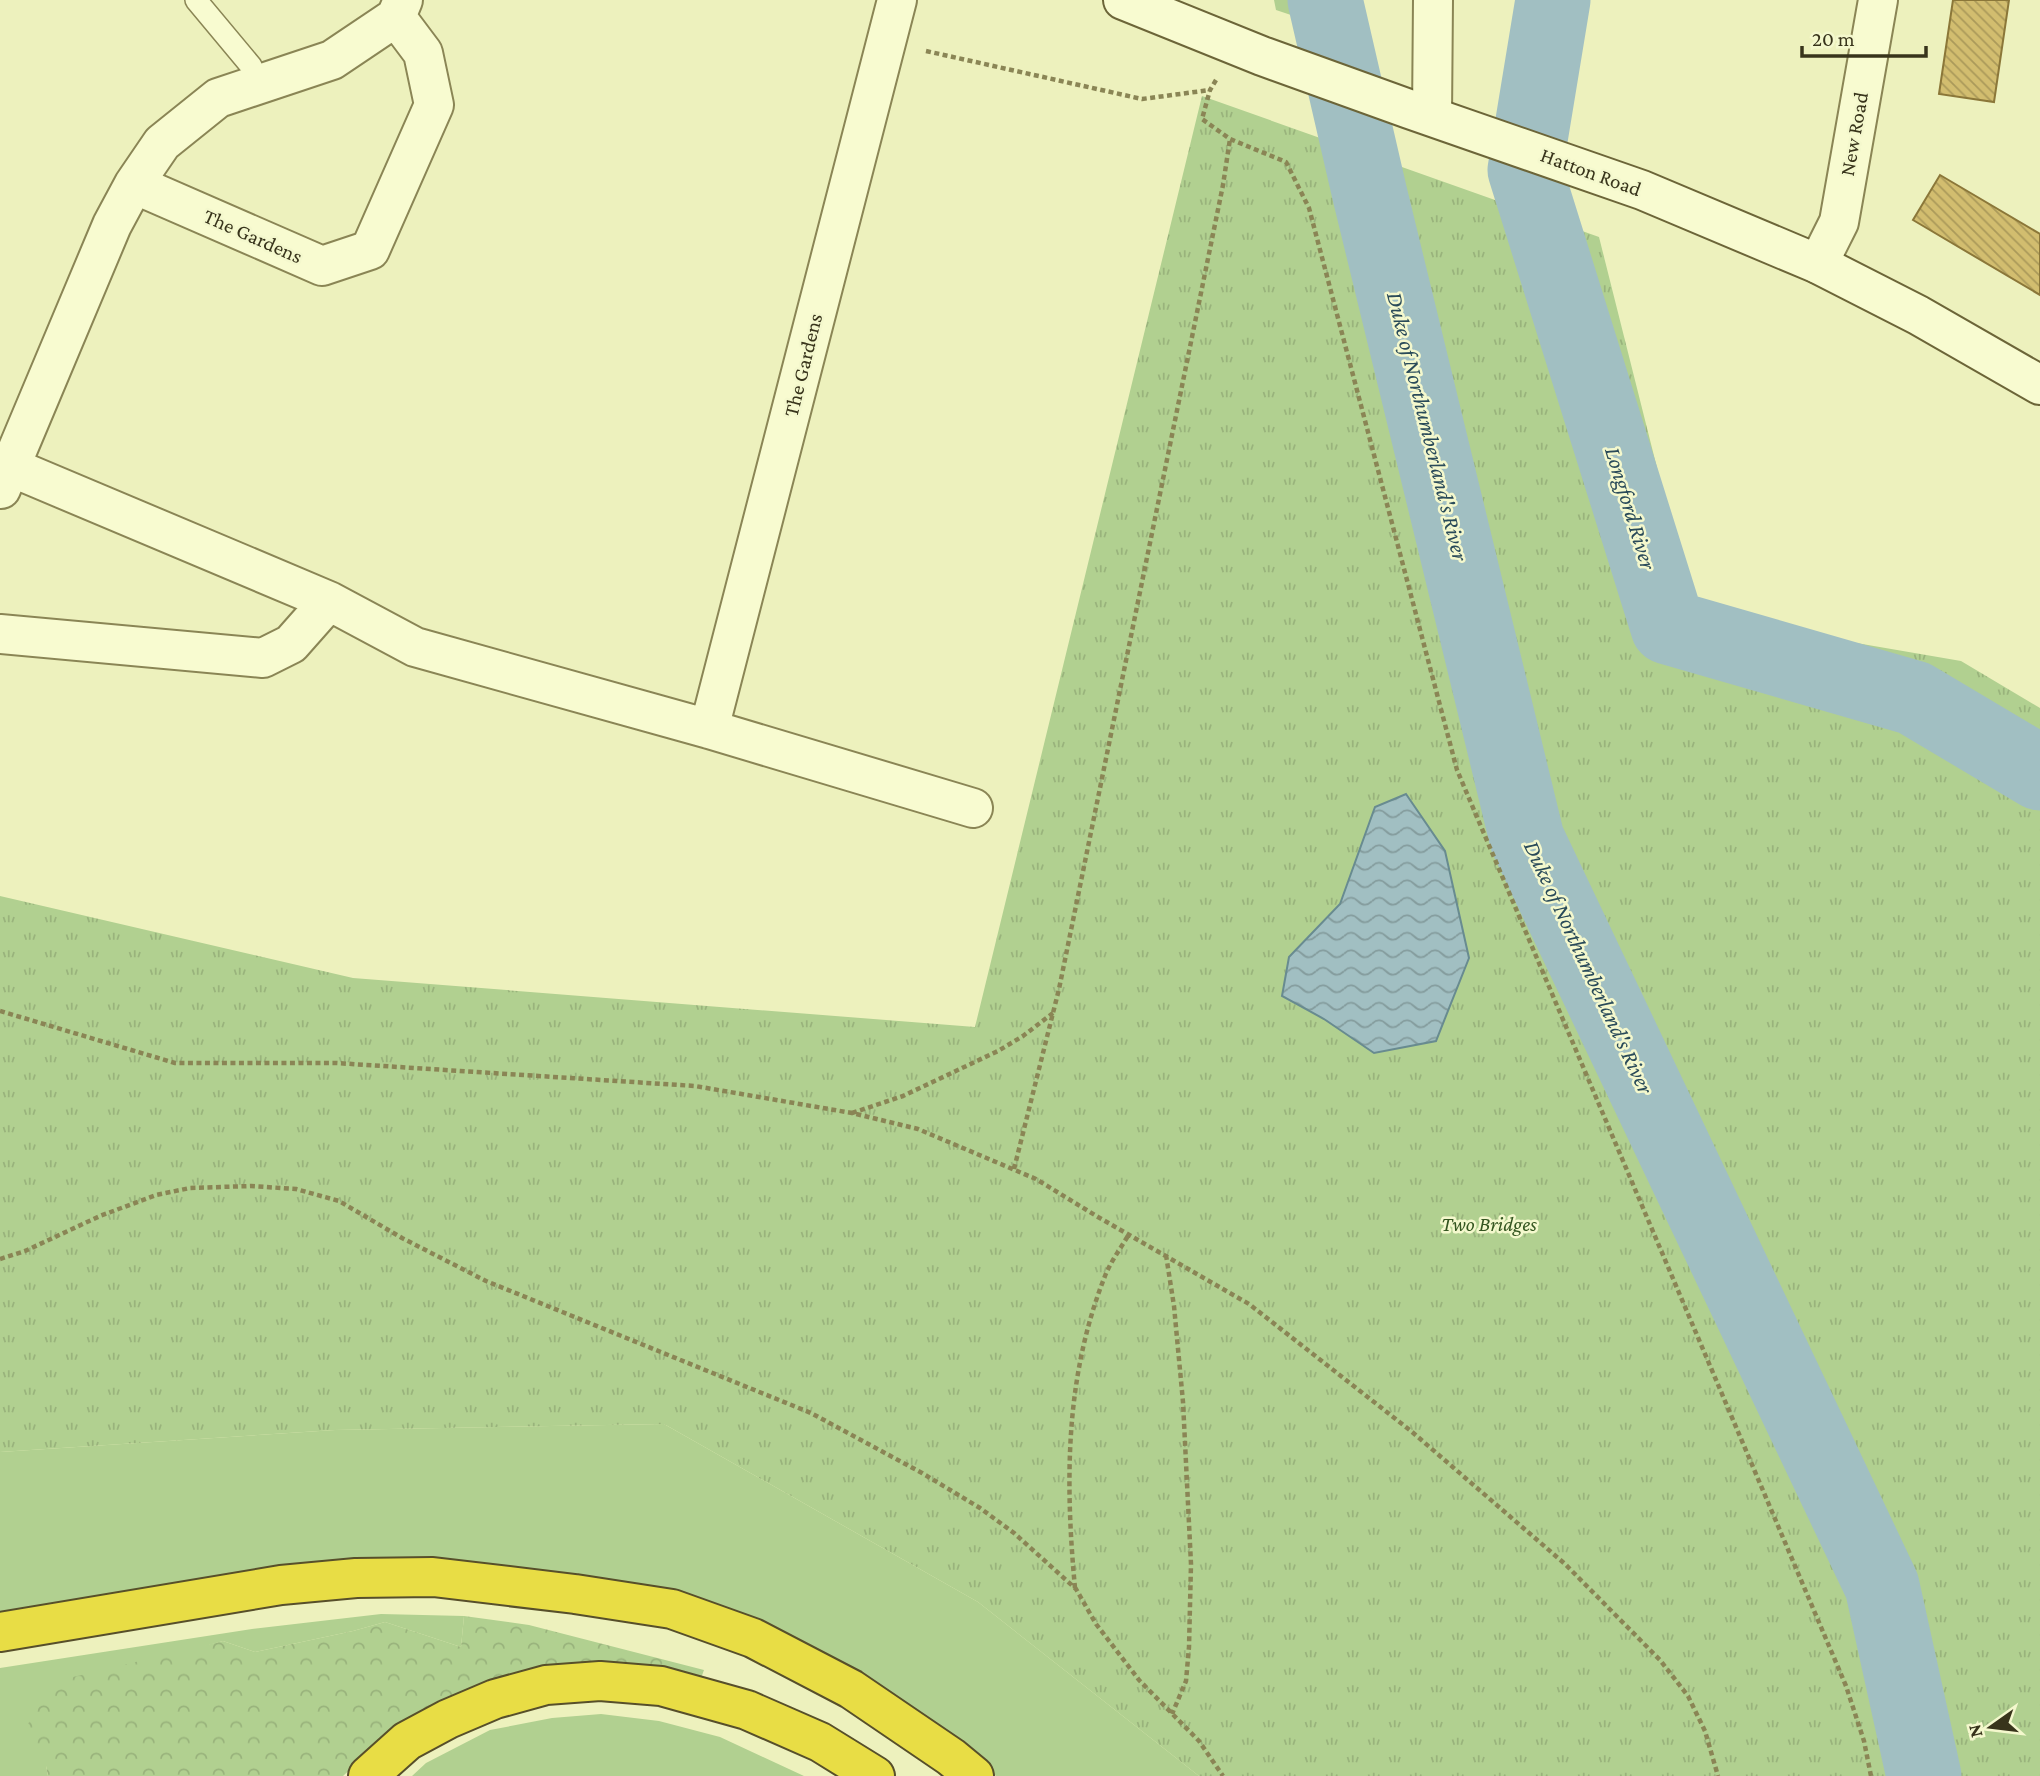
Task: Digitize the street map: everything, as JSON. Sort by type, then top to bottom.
[{"type":"highway","points":[[0,1632],[281,1585],[356,1578],[433,1577],[575,1594],[672,1609],[753,1638],[851,1689],[974,1776]]},
{"type":"highway","points":[[368,1776],[407,1741],[448,1719],[495,1699],[545,1685],[600,1681],[661,1686],[747,1710],[820,1742],[875,1776]]},
{"type":"street","name":"The Gardens","points":[[709,729],[897,0]]},
{"type":"street","name":"Hatton Road","points":[[1123,0],[1262,56],[1642,190],[1818,264],[1919,315],[2040,385]]},
{"type":"street","points":[[1421,113],[1433,0]]},
{"type":"street","name":"New Road","points":[[1818,264],[1839,222],[1878,0]]},
{"type":"street","name":"The Gardens","points":[[134,184],[322,266],[370,250],[433,105],[423,52],[399,9],[332,60],[218,98],[162,143],[134,184],[112,225],[5,478],[330,601],[415,647],[709,729],[973,808]]},
{"type":"street","points":[[0,634],[263,657],[291,644],[330,601]]},
{"type":"lane","points":[[196,0],[251,66],[259,84]]},
{"type":"path","points":[[1225,42],[1223,65],[1210,90],[1202,119],[1230,139],[1286,162],[1309,208],[1457,770],[1846,1686],[1864,1741],[1871,1776]]},
{"type":"path","points":[[886,43],[1142,100],[1210,90]]},
{"type":"path","points":[[1014,1169],[1054,1012],[1223,185],[1230,139]]},
{"type":"path","points":[[0,1011],[175,1063],[336,1063],[695,1086],[852,1113],[918,1129],[1014,1169],[1036,1179],[1249,1304],[1411,1431],[1565,1564],[1660,1660],[1688,1696],[1706,1731],[1718,1776]]},
{"type":"path","points":[[852,1113],[903,1096],[998,1051],[1054,1012]]},
{"type":"path","points":[[0,1259],[156,1195],[190,1188],[251,1186],[296,1189],[338,1201],[402,1238],[486,1281],[811,1413],[980,1508],[1014,1533],[1076,1589],[1096,1625],[1139,1680],[1199,1741],[1223,1776]]},
{"type":"path","points":[[1076,1589],[1070,1528],[1071,1413],[1084,1338],[1106,1274],[1129,1234]]},
{"type":"path","points":[[1166,1255],[1183,1402],[1191,1564],[1186,1681],[1172,1714]]},
{"type":"green space","points":[[1274,0],[1304,0],[1312,22],[1276,10]]},
{"type":"green space","name":"Two Bridges","points":[[1202,96],[1599,237],[1694,615],[1961,661],[2040,708],[2040,1776],[1199,1776],[978,1602],[664,1424],[335,1430],[0,1452],[0,896],[353,978],[975,1027]]},
{"type":"green space","points":[[664,1424],[978,1602],[1199,1776],[996,1776],[944,1732],[879,1694],[518,1572],[0,1623],[0,1452],[335,1430]]},
{"type":"green space","points":[[381,1614],[464,1616],[461,1647],[385,1622],[255,1652],[223,1641],[184,1652],[46,1766],[48,1776],[0,1776],[0,1668],[252,1629]]},
{"type":"green space","points":[[464,1616],[529,1625],[704,1670],[700,1681],[509,1679],[449,1697],[394,1729],[343,1776],[48,1776],[28,1724],[52,1682],[223,1641],[255,1652],[385,1622],[461,1647]]},
{"type":"green space","points":[[601,1714],[659,1721],[720,1737],[804,1776],[412,1776],[426,1763],[490,1730],[552,1718]]},
{"type":"water","points":[[1406,794],[1445,851],[1469,958],[1436,1041],[1374,1053],[1324,1019],[1282,996],[1289,957],[1340,904],[1375,807]]},
{"type":"building","points":[[1953,0],[2009,0],[1994,102],[1939,94]]},
{"type":"building","points":[[1940,175],[2040,234],[2040,295],[1913,220]]},
{"type":"waterway","name":"Duke of Northumberland's River","points":[[1325,0],[1527,839],[1882,1586],[1924,1776]]},
{"type":"waterway","name":"Longford River","points":[[1553,0],[1525,170],[1668,627],[1914,698],[2040,773]]}]
